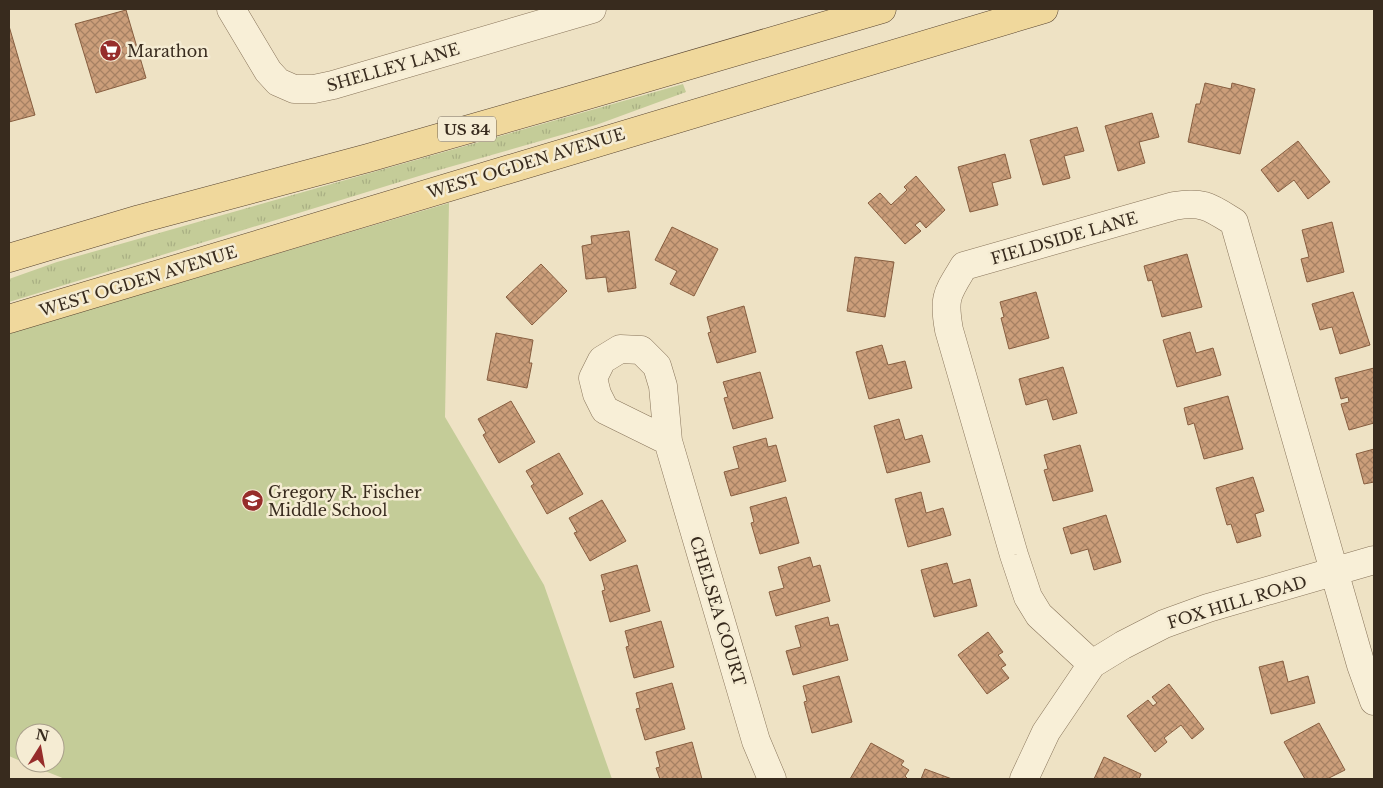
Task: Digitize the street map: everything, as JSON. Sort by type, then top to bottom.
[{"type":"main road","name":"US 34","points":[[9,258],[140,218],[368,158],[882,9]]},
{"type":"main road","name":"WEST OGDEN AVENUE","points":[[9,320],[1044,9]]},
{"type":"street","name":"SHELLEY LANE","points":[[231,9],[268,71],[278,82],[294,89],[332,85],[592,9]]},
{"type":"street","name":"FIELDSIDE LANE","points":[[1092,664],[1039,615],[1028,597],[1014,555],[949,330],[946,310],[948,292],[964,266],[1190,203],[1208,206],[1234,222],[1361,665],[1374,701]]},
{"type":"street","name":"CHELSEA COURT","points":[[668,442],[756,741],[772,779]]},
{"type":"street","name":"FOX HILL ROAD","points":[[1024,779],[1051,723],[1092,664],[1123,645],[1164,624],[1208,608],[1374,560]]},
{"type":"green space","points":[[683,84],[686,92],[596,125],[432,172],[9,302],[9,279],[57,262]]},
{"type":"green space","name":"Gregory R. Fischer Middle School","points":[[449,203],[445,417],[544,585],[612,779],[65,779],[50,773],[65,773],[65,723],[15,723],[15,759],[9,756],[9,333]]},
{"type":"building","name":"Marathon","points":[[126,10],[146,78],[96,93],[75,24]]},
{"type":"building","points":[[9,26],[35,115],[9,122]]},
{"type":"building","points":[[1205,83],[1231,89],[1232,83],[1255,89],[1240,154],[1188,142],[1196,104],[1200,104]]},
{"type":"building","points":[[1152,113],[1159,137],[1139,142],[1145,163],[1118,171],[1105,126]]},
{"type":"building","points":[[1077,127],[1084,151],[1064,156],[1070,178],[1043,185],[1030,140]]},
{"type":"building","points":[[1298,141],[1330,182],[1308,199],[1294,180],[1278,192],[1261,170]]},
{"type":"building","points":[[1005,154],[1011,178],[992,183],[998,205],[970,212],[958,167]]},
{"type":"building","points":[[916,176],[945,210],[926,228],[920,221],[915,225],[921,231],[905,244],[868,203],[880,193],[891,205],[907,190],[904,187]]},
{"type":"building","points":[[1332,222],[1344,272],[1307,282],[1301,259],[1309,257],[1302,230]]},
{"type":"building","points":[[672,227],[718,249],[694,296],[670,284],[677,271],[655,260]]},
{"type":"building","points":[[629,231],[636,288],[608,292],[606,277],[586,279],[582,246],[592,244],[591,236]]},
{"type":"building","points":[[1187,254],[1202,307],[1162,317],[1152,280],[1148,281],[1144,266]]},
{"type":"building","points":[[855,257],[894,262],[885,317],[847,311]]},
{"type":"building","points":[[541,264],[567,291],[532,325],[506,297]]},
{"type":"building","points":[[1036,292],[1049,338],[1009,349],[1001,318],[1004,317],[1000,302]]},
{"type":"building","points":[[1353,292],[1370,345],[1340,354],[1332,327],[1320,330],[1312,304]]},
{"type":"building","points":[[744,306],[756,352],[717,363],[708,333],[711,332],[707,317]]},
{"type":"building","points":[[1190,332],[1196,353],[1213,348],[1221,375],[1177,387],[1163,340]]},
{"type":"building","points":[[496,333],[533,340],[529,363],[532,363],[527,388],[487,380]]},
{"type":"building","points":[[882,345],[888,365],[905,361],[912,388],[869,399],[856,352]]},
{"type":"building","points":[[1063,367],[1077,413],[1053,420],[1047,399],[1026,405],[1019,379]]},
{"type":"building","points":[[1374,368],[1374,423],[1349,430],[1341,404],[1349,402],[1348,397],[1341,399],[1335,378]]},
{"type":"building","points":[[760,372],[773,418],[733,429],[724,398],[728,397],[723,382]]},
{"type":"building","points":[[1228,396],[1243,449],[1204,459],[1194,423],[1188,425],[1184,408]]},
{"type":"building","points":[[511,401],[535,442],[499,463],[483,435],[486,433],[478,419]]},
{"type":"building","points":[[899,419],[905,440],[922,435],[930,462],[887,473],[874,426]]},
{"type":"building","points":[[766,438],[768,447],[776,445],[786,481],[731,496],[724,472],[739,468],[733,447]]},
{"type":"building","points":[[1080,445],[1093,491],[1053,501],[1044,470],[1048,469],[1044,455]]},
{"type":"building","points":[[1374,449],[1374,482],[1364,484],[1356,454]]},
{"type":"building","points":[[559,453],[583,494],[547,514],[531,486],[534,484],[526,471]]},
{"type":"building","points":[[1253,477],[1264,511],[1255,514],[1261,536],[1237,543],[1231,524],[1227,525],[1216,488]]},
{"type":"building","points":[[921,492],[926,513],[943,508],[951,535],[908,547],[895,499]]},
{"type":"building","points":[[786,497],[799,543],[760,554],[751,523],[754,522],[750,507]]},
{"type":"building","points":[[602,500],[626,541],[590,561],[574,533],[577,532],[569,518]]},
{"type":"building","points":[[1106,515],[1121,562],[1094,570],[1088,549],[1071,554],[1063,528]]},
{"type":"building","points":[[810,557],[813,567],[820,565],[830,601],[776,616],[769,592],[784,588],[778,567]]},
{"type":"building","points":[[947,563],[953,584],[970,579],[977,606],[934,617],[921,570]]},
{"type":"building","points":[[637,565],[650,611],[610,622],[602,591],[605,590],[601,575]]},
{"type":"building","points":[[828,617],[830,626],[838,624],[848,660],[793,675],[786,651],[801,647],[795,626]]},
{"type":"building","points":[[661,621],[674,667],[634,678],[626,647],[629,646],[625,631]]},
{"type":"building","points":[[988,632],[1003,652],[998,655],[1006,665],[1001,668],[1009,678],[987,694],[958,655]]},
{"type":"building","points":[[1283,661],[1288,682],[1308,676],[1315,703],[1271,714],[1259,667]]},
{"type":"building","points":[[839,676],[852,722],[812,733],[804,702],[807,701],[803,686]]},
{"type":"building","points":[[672,683],[685,729],[645,740],[636,709],[640,708],[636,693]]},
{"type":"building","points":[[1169,684],[1204,729],[1192,739],[1181,725],[1164,738],[1167,742],[1155,752],[1127,716],[1148,700],[1153,706],[1157,703],[1152,697]]},
{"type":"building","points":[[1319,723],[1345,770],[1327,779],[1305,779],[1284,742]]},
{"type":"building","points":[[692,742],[702,779],[660,779],[656,768],[660,767],[656,752]]},
{"type":"building","points":[[871,743],[904,761],[901,765],[909,770],[905,776],[908,779],[850,779]]},
{"type":"building","points":[[1104,757],[1141,774],[1139,779],[1094,779]]},
{"type":"building","points":[[925,769],[952,779],[921,779]]},
{"type":"place","name":"Marathon","points":[[111,51]]},
{"type":"place","name":"Gregory R. Fischer Middle School","points":[[252,501]]}]
